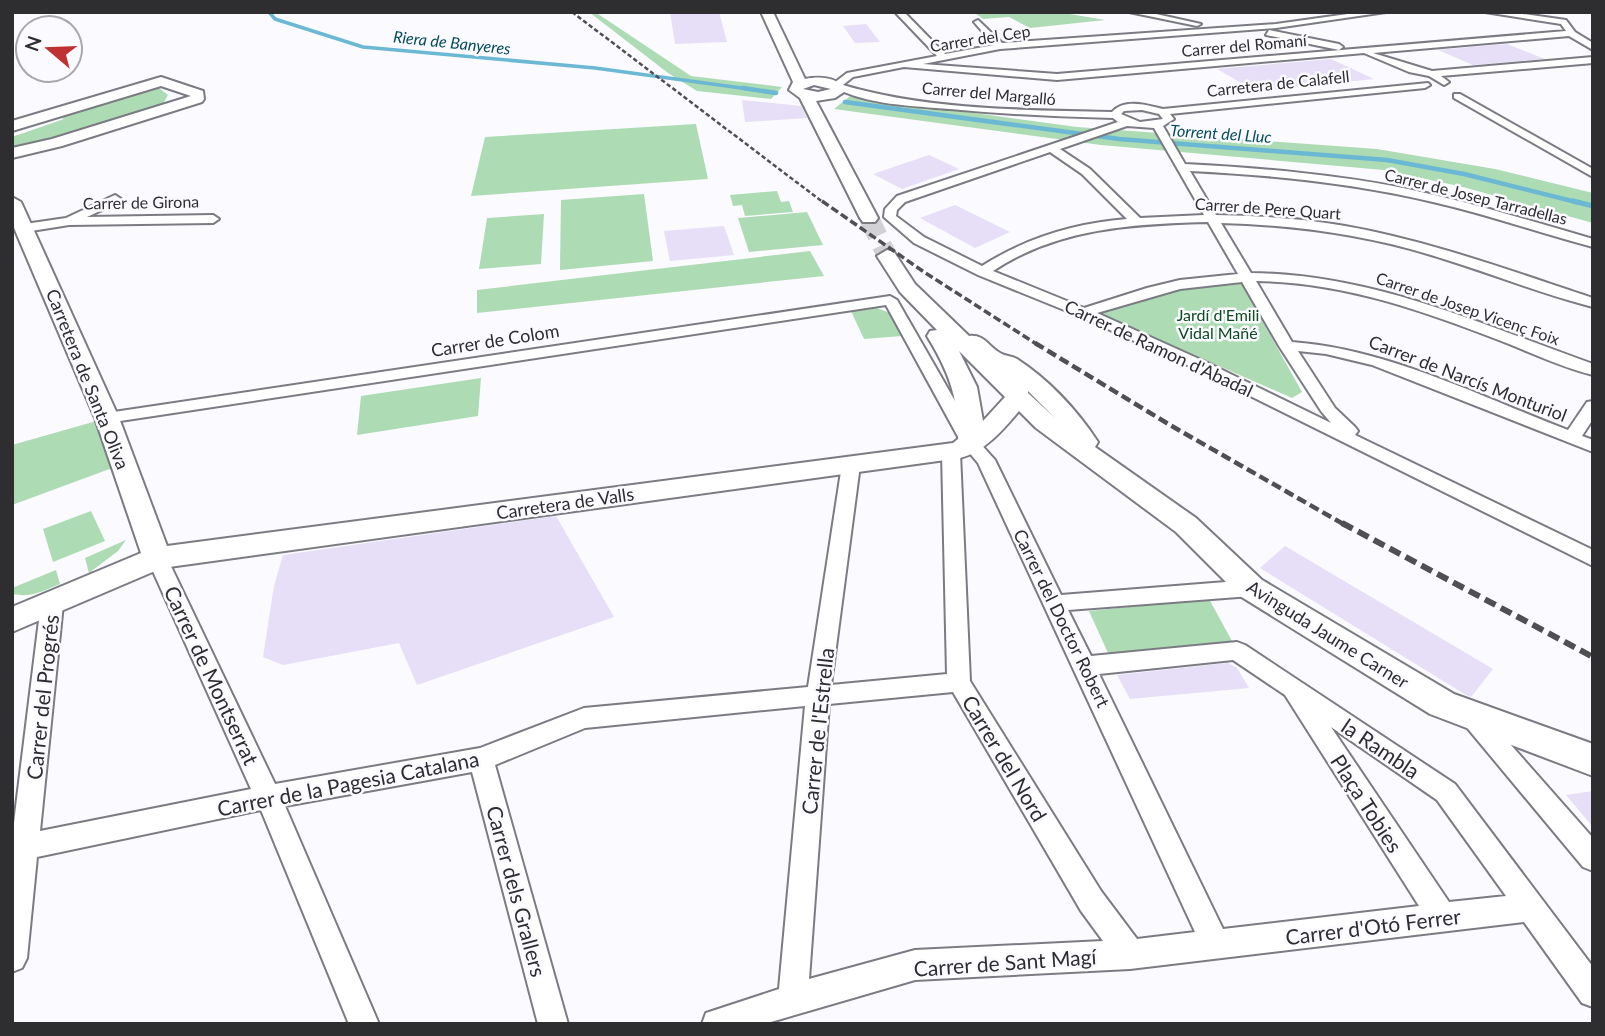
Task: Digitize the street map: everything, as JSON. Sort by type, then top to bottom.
[{"type":"street","points":[[767,12],[819,89],[869,218]]},
{"type":"street","points":[[899,12],[943,58]]},
{"type":"street","points":[[1133,12],[1226,29],[1278,30],[1382,12]]},
{"type":"street","points":[[1489,12],[1562,17],[1571,33],[1593,47]]},
{"type":"street","points":[[978,22],[1000,46]]},
{"type":"street","name":"Carrer del Cep","points":[[819,89],[850,75],[1000,46],[1226,29]]},
{"type":"street","points":[[1278,30],[1360,51],[1412,70],[1428,81],[1438,93]]},
{"type":"street","name":"Carrer del Romaní","points":[[905,65],[1058,77],[1571,33]]},
{"type":"street","points":[[1428,81],[1593,60]]},
{"type":"street","points":[[1428,81],[1486,80],[1593,69]]},
{"type":"street","points":[[12,126],[139,85],[161,81],[187,95],[137,119],[12,153]]},
{"type":"street","name":"Carretera de Calafell","points":[[1115,116],[1117,110],[1127,107],[1150,108],[1163,113],[1203,106],[1396,88],[1428,81]]},
{"type":"street","name":"Carretera de Calafell","points":[[1396,88],[1457,96]]},
{"type":"street","name":"Carrer del Margalló","points":[[819,89],[989,110],[1115,116]]},
{"type":"street","points":[[1457,96],[1470,94],[1471,91]]},
{"type":"street","points":[[1457,96],[1593,174]]},
{"type":"street","points":[[1159,128],[1168,118],[1163,113]]},
{"type":"street","points":[[1115,116],[1126,122],[1159,128],[1314,388],[1342,426],[1398,462]]},
{"type":"street","points":[[1051,148],[1126,122]]},
{"type":"street","points":[[1051,148],[1072,159],[1088,172],[1136,221]]},
{"type":"street","name":"Carrer de Ramon d'Abadal","points":[[1051,148],[901,199],[891,209],[890,217],[919,240],[983,272],[1084,313],[1307,418],[1593,559]]},
{"type":"street","name":"Carrer de Josep Tarradellas","points":[[1183,167],[1273,172],[1356,183],[1449,202],[1593,243]]},
{"type":"street","points":[[21,232],[69,221],[115,199]]},
{"type":"street","name":"Carretera de Santa Oliva","points":[[12,202],[21,232],[107,418],[157,558]]},
{"type":"street","name":"Carrer de Girona","points":[[69,221],[213,219]]},
{"type":"street","name":"Carrer de Pere Quart","points":[[983,272],[1037,241],[1069,232],[1136,221],[1214,220],[1325,226],[1378,236],[1437,251],[1593,303]]},
{"type":"street","points":[[887,256],[898,294],[957,367],[968,390],[971,413],[961,449]]},
{"type":"street","name":"Carrer de Josep Vicenç Foix","points":[[1084,313],[1156,288],[1186,282],[1248,279],[1308,281],[1382,295],[1593,370]]},
{"type":"street","points":[[898,294],[1022,374],[1056,420]]},
{"type":"street","name":"Carrer de Colom","points":[[107,418],[898,294]]},
{"type":"street","name":"Carrer del Doctor Robert","points":[[898,294],[961,449],[986,460],[1216,945]]},
{"type":"street","points":[[941,324],[1017,398],[1056,420]]},
{"type":"street","points":[[974,342],[1001,366],[1014,383],[1017,398]]},
{"type":"street","name":"Carrer de Narcís Monturiol","points":[[1287,346],[1326,349],[1377,362],[1593,446]]},
{"type":"street","points":[[1307,418],[1305,412],[1314,388]]},
{"type":"street","points":[[971,413],[994,401],[1017,398]]},
{"type":"street","points":[[961,449],[994,425],[1017,398]]},
{"type":"street","points":[[1572,438],[1593,406]]},
{"type":"street","points":[[994,425],[1009,421],[1056,420]]},
{"type":"street","name":"Avinguda Jaume Carner","points":[[1056,420],[1094,456],[1186,525],[1251,588],[1427,696],[1472,716],[1593,760]]},
{"type":"street","name":"Carretera de Valls","points":[[12,620],[157,558],[961,449]]},
{"type":"street","name":"Carrer del Nord","points":[[961,449],[959,682],[1091,901],[1130,954]]},
{"type":"street","name":"Carrer de l'Estrella","points":[[793,999],[818,697],[851,465]]},
{"type":"street","name":"Carrer de Montserrat","points":[[157,558],[268,797],[364,1024]]},
{"type":"street","points":[[1056,603],[1251,588]]},
{"type":"street","name":"Carrer del Progrés","points":[[12,958],[52,604]]},
{"type":"street","name":"la Rambla","points":[[1085,666],[1237,651],[1446,792],[1593,992]]},
{"type":"street","name":"Carrer de la Pagesia Catalana","points":[[26,846],[268,797],[481,759],[584,718],[959,682]]},
{"type":"street","name":"Plaça Tobies","points":[[1292,688],[1443,918]]},
{"type":"street","points":[[1472,716],[1593,858]]},
{"type":"street","name":"Carrer dels Grallers","points":[[481,759],[553,1024]]},
{"type":"street","name":"Carrer d'Otó Ferrer","points":[[1216,945],[1530,907]]},
{"type":"street","name":"Carrer de Sant Magí","points":[[717,1024],[793,999],[915,965],[1130,954],[1216,945]]},
{"type":"green space","points":[[589,12],[595,12],[691,76],[782,87],[771,99],[697,91],[668,73]]},
{"type":"green space","points":[[974,12],[1058,12],[1105,20],[1030,28],[1009,17],[983,19]]},
{"type":"green space","points":[[147,87],[159,88],[168,95],[163,104],[141,114],[12,150],[12,137],[64,119],[54,115]]},
{"type":"green space","points":[[850,96],[1077,127],[1377,149],[1495,169],[1593,193],[1593,223],[1463,187],[1384,170],[1101,145],[834,109]]},
{"type":"green space","points":[[696,124],[708,179],[471,196],[485,137]]},
{"type":"green space","points":[[777,191],[781,202],[789,201],[793,212],[745,216],[742,205],[733,206],[730,195]]},
{"type":"green space","points":[[644,194],[653,261],[560,270],[561,200]]},
{"type":"green space","points":[[807,212],[823,245],[749,252],[738,218]]},
{"type":"green space","points":[[544,214],[541,264],[479,269],[487,218]]},
{"type":"green space","points":[[810,251],[824,276],[477,313],[477,290]]},
{"type":"green space","name":"Jardí d'Emili Vidal Mañé","points":[[1241,283],[1302,392],[1292,398],[1099,313],[1150,295],[1187,288]]},
{"type":"green space","points":[[874,307],[890,313],[902,336],[864,339],[851,311]]},
{"type":"green space","points":[[481,378],[478,416],[357,435],[361,396]]},
{"type":"green space","points":[[107,418],[134,460],[12,505],[12,445]]},
{"type":"green space","points":[[91,511],[105,541],[53,562],[43,529]]},
{"type":"green space","points":[[126,540],[118,551],[89,573],[85,558]]},
{"type":"green space","points":[[56,570],[60,584],[31,594],[12,594],[12,588]]},
{"type":"green space","points":[[1209,599],[1232,641],[1108,653],[1089,611]]},
{"type":"building","points":[[670,12],[719,12],[727,42],[675,44]]},
{"type":"building","points":[[866,24],[880,42],[855,43],[843,26]]},
{"type":"building","points":[[1507,44],[1545,59],[1473,65],[1438,50]]},
{"type":"building","points":[[1331,59],[1374,79],[1255,91],[1217,69]]},
{"type":"building","points":[[742,100],[801,106],[807,118],[745,122]]},
{"type":"building","points":[[929,155],[959,169],[902,189],[873,174]]},
{"type":"building","points":[[955,205],[1010,232],[975,248],[920,218]]},
{"type":"building","points":[[724,226],[734,255],[670,261],[664,231]]},
{"type":"building","points":[[556,516],[614,617],[417,685],[399,643],[283,665],[263,657],[274,586],[283,555]]},
{"type":"building","points":[[1285,546],[1493,669],[1471,697],[1466,695],[1260,568]]},
{"type":"building","points":[[1228,663],[1237,668],[1249,688],[1130,699],[1117,675]]},
{"type":"building","points":[[1593,791],[1593,827],[1566,795]]},
{"type":"waterway","name":"Riera de Banyeres","points":[[269,12],[275,19],[363,47],[595,68],[756,90]]},
{"type":"waterway","name":"Torrent del Lluc","points":[[743,88],[776,93]]},
{"type":"waterway","name":"Torrent del Lluc","points":[[845,102],[1119,139],[1387,160],[1464,174],[1580,203]]},
{"type":"waterway","name":"Torrent del Lluc","points":[[1573,201],[1593,206]]},
{"type":"tunnel","points":[[869,218],[887,256]]},
{"type":"railway","points":[[572,12],[824,203]]},
{"type":"railway","points":[[822,201],[924,272],[1038,345]]},
{"type":"railway","points":[[1035,343],[1170,425],[1345,525]]},
{"type":"railway","points":[[1342,523],[1593,657]]}]
